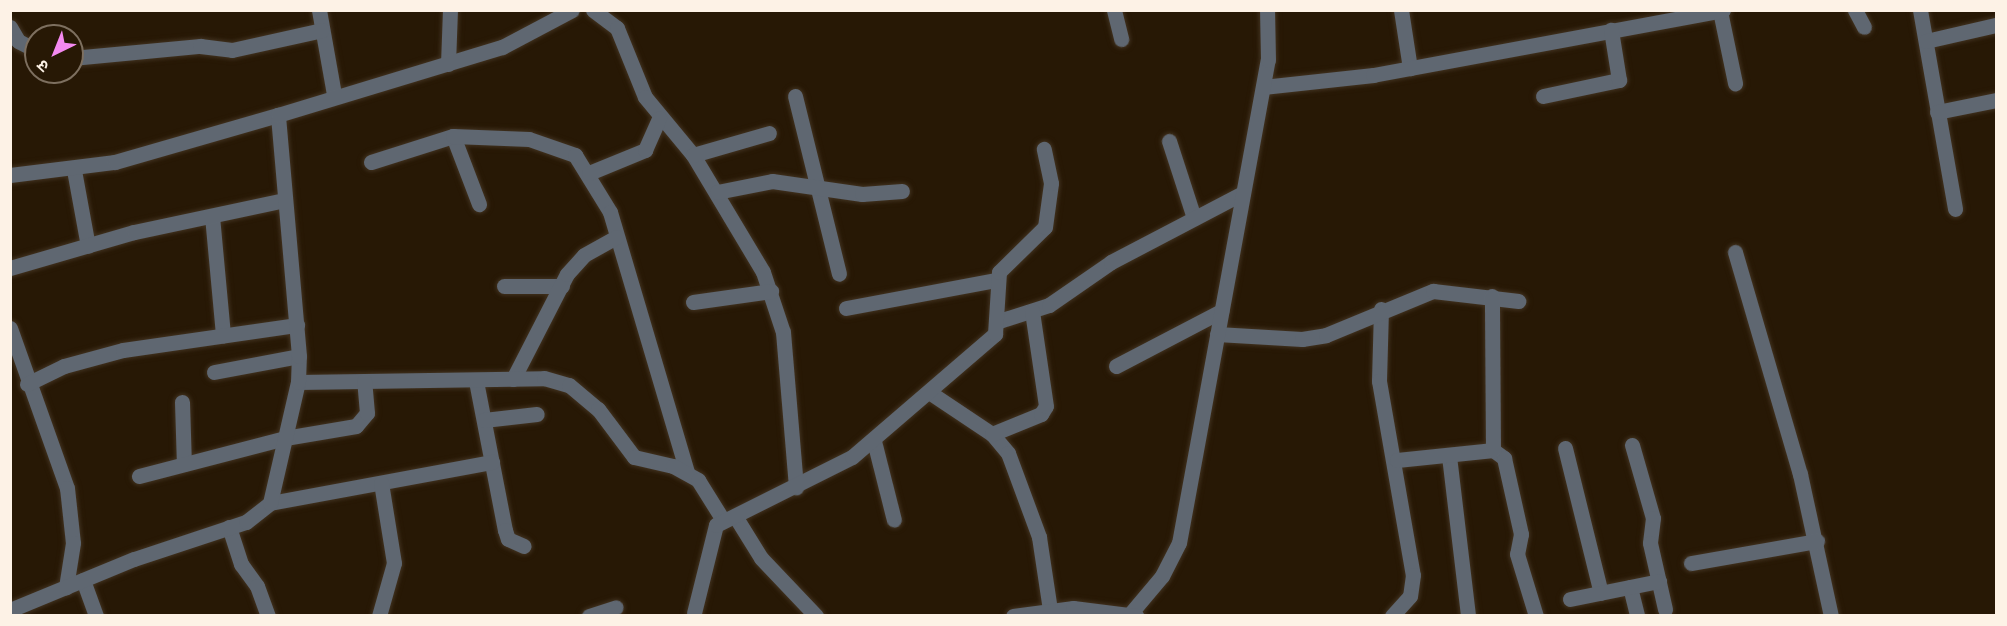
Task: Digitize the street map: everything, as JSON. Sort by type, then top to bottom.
[{"type":"street","points":[[319,10],[334,94]]},
{"type":"street","points":[[448,64],[450,10]]},
{"type":"street","points":[[10,176],[74,170],[278,115],[334,94],[448,64],[502,47],[572,10]]},
{"type":"street","points":[[593,10],[617,28],[659,118],[693,155],[717,192],[771,291],[788,373],[796,487]]},
{"type":"street","points":[[1114,10],[1121,39]]},
{"type":"street","points":[[1013,615],[1072,612],[1133,615],[1162,576],[1179,543],[1263,87],[1270,41],[1267,10]]},
{"type":"street","points":[[1401,10],[1410,68]]},
{"type":"street","points":[[1855,10],[1864,27]]},
{"type":"street","points":[[1920,10],[1955,209]]},
{"type":"street","points":[[1263,87],[1298,87],[1722,11],[1735,83]]},
{"type":"street","points":[[1926,41],[1996,25]]},
{"type":"street","points":[[10,27],[18,41],[24,44]]},
{"type":"street","points":[[84,57],[200,46],[232,50],[322,30]]},
{"type":"street","points":[[1543,96],[1619,81],[1611,30]]},
{"type":"street","points":[[795,96],[839,274]]},
{"type":"street","points":[[1937,112],[1996,100]]},
{"type":"street","points":[[10,610],[83,580],[229,527],[258,515],[270,503],[298,381],[299,356],[278,115]]},
{"type":"street","points":[[589,173],[645,150],[659,118]]},
{"type":"street","points":[[693,155],[769,133]]},
{"type":"street","points":[[453,136],[479,204]]},
{"type":"street","points":[[371,162],[453,136],[549,144],[575,155],[589,173],[616,237],[687,472],[729,518],[761,558],[816,615]]},
{"type":"street","points":[[1169,141],[1194,218]]},
{"type":"street","points":[[846,308],[996,280],[1045,227],[1051,183],[1044,149]]},
{"type":"street","points":[[74,170],[88,246]]},
{"type":"street","points":[[717,192],[772,181],[862,194],[902,191]]},
{"type":"street","points":[[999,321],[1032,311],[1194,218],[1243,193]]},
{"type":"street","points":[[10,268],[88,246],[284,200]]},
{"type":"street","points":[[212,216],[223,336]]},
{"type":"street","points":[[513,379],[562,286],[584,255],[616,237]]},
{"type":"street","points":[[1735,252],[1817,541],[1831,615]]},
{"type":"street","points":[[694,613],[713,530],[729,518],[796,487],[874,441],[995,334],[999,321],[996,280]]},
{"type":"street","points":[[504,286],[562,286]]},
{"type":"street","points":[[693,302],[771,291]]},
{"type":"street","points":[[1217,334],[1302,339],[1353,326],[1381,309],[1433,291],[1492,296],[1518,301]]},
{"type":"street","points":[[1492,296],[1493,450]]},
{"type":"street","points":[[1381,309],[1379,381],[1397,460],[1413,588],[1392,615]]},
{"type":"street","points":[[992,434],[1041,414],[1046,406],[1032,311]]},
{"type":"street","points":[[1116,366],[1221,311]]},
{"type":"street","points":[[27,384],[64,366],[123,350],[297,325]]},
{"type":"street","points":[[10,328],[27,384],[67,488],[73,543],[66,587]]},
{"type":"street","points":[[213,372],[299,356]]},
{"type":"street","points":[[298,381],[476,381],[544,378],[569,385],[598,409],[634,457],[687,472]]},
{"type":"street","points":[[139,476],[285,438],[363,421],[364,381]]},
{"type":"street","points":[[476,381],[505,530],[508,539],[524,546]]},
{"type":"street","points":[[929,392],[992,434],[1024,484],[1051,612]]},
{"type":"street","points":[[182,402],[184,464]]},
{"type":"street","points":[[484,420],[537,414]]},
{"type":"street","points":[[874,441],[894,520]]},
{"type":"street","points":[[1632,445],[1653,518],[1650,543],[1665,609]]},
{"type":"street","points":[[1565,448],[1601,593]]},
{"type":"street","points":[[1397,460],[1493,450],[1504,458],[1521,534],[1517,554],[1536,615]]},
{"type":"street","points":[[1449,456],[1468,615]]},
{"type":"street","points":[[270,503],[492,462]]},
{"type":"street","points":[[379,615],[394,563],[381,483]]},
{"type":"street","points":[[229,527],[240,564],[257,586],[268,615]]},
{"type":"street","points":[[1691,563],[1817,541]]},
{"type":"street","points":[[83,580],[96,615]]},
{"type":"street","points":[[1570,599],[1659,581]]},
{"type":"street","points":[[1630,587],[1637,615]]},
{"type":"street","points":[[589,615],[616,607]]}]
